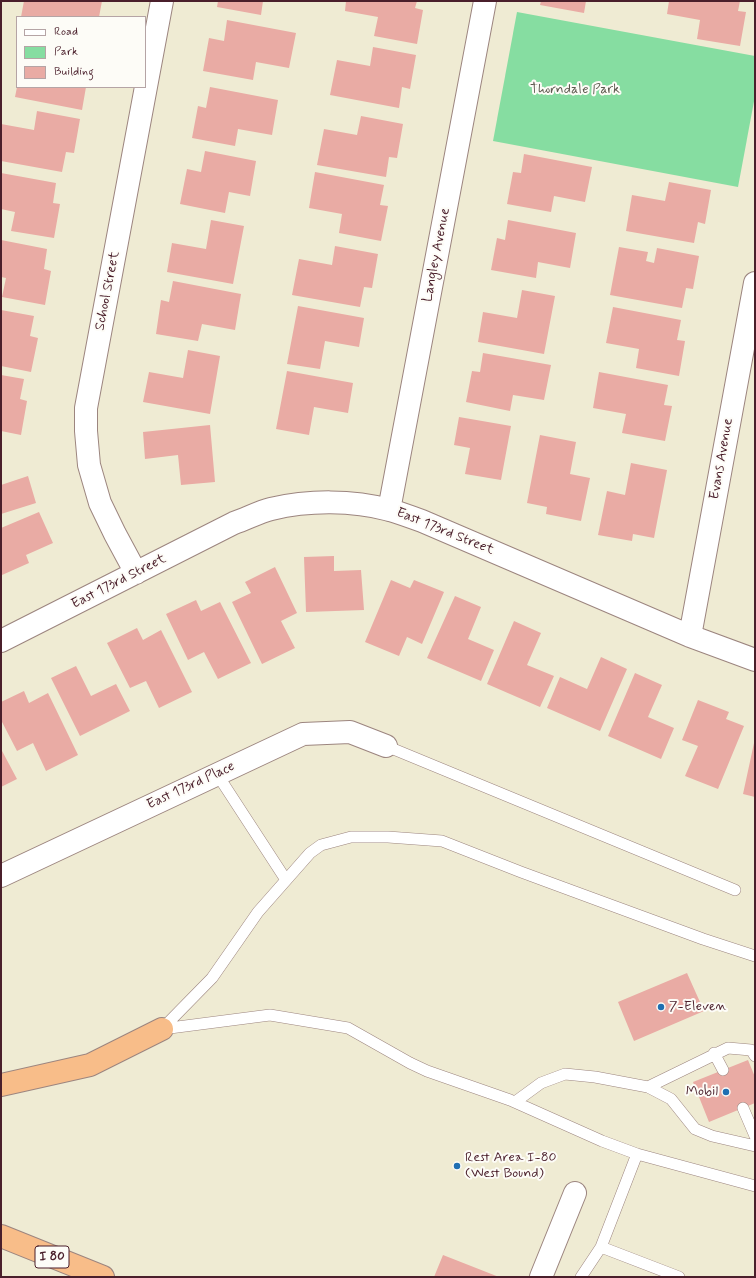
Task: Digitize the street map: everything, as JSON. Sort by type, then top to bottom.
[{"type":"highway","points":[[1,1085],[90,1065],[162,1029]]},
{"type":"highway","name":"I 80","points":[[1,1236],[102,1277]]},
{"type":"street","name":"School Street","points":[[146,87],[162,1]]},
{"type":"street","name":"Langley Avenue","points":[[389,510],[485,1]]},
{"type":"street","name":"School Street","points":[[136,573],[115,534],[98,495],[89,465],[86,431],[86,408],[146,88]]},
{"type":"street","name":"Evans Avenue","points":[[690,636],[755,283]]},
{"type":"street","name":"East 173rd Street","points":[[1,641],[234,523],[270,510],[301,504],[328,502],[389,510],[422,521],[690,636],[755,660]]},
{"type":"street","name":"East 173rd Place","points":[[1,876],[303,734],[350,732],[386,746]]},
{"type":"street","points":[[541,1277],[576,1194]]},
{"type":"lane","points":[[386,746],[735,890]]},
{"type":"lane","points":[[217,774],[286,880]]},
{"type":"lane","points":[[162,1029],[212,978],[258,912],[310,853],[321,845],[351,837],[388,837],[442,841],[521,872],[703,939],[755,956]]},
{"type":"lane","points":[[162,1029],[270,1015],[348,1028],[410,1063],[515,1102],[602,1141],[637,1154],[755,1186]]},
{"type":"lane","points":[[648,1087],[728,1048],[751,1050],[755,1056]]},
{"type":"lane","points":[[714,1054],[723,1070]]},
{"type":"lane","points":[[515,1102],[541,1083],[565,1074],[594,1077],[648,1087],[671,1099],[695,1129],[712,1136],[755,1146]]},
{"type":"lane","points":[[743,1108],[755,1136]]},
{"type":"lane","points":[[581,1277],[601,1247],[637,1154]]},
{"type":"lane","points":[[601,1247],[679,1277]]},
{"type":"green space","name":"Thorndale Park","points":[[517,12],[755,56],[755,96],[738,187],[493,141]]},
{"type":"building","points":[[24,1],[102,1],[99,16],[21,16]]},
{"type":"building","points":[[218,1],[263,1],[261,15],[217,7]]},
{"type":"building","points":[[346,1],[417,1],[415,8],[423,10],[417,44],[374,36],[378,17],[345,11]]},
{"type":"building","points":[[541,1],[586,1],[584,13],[540,5]]},
{"type":"building","points":[[669,1],[740,1],[738,11],[746,12],[740,46],[697,39],[700,20],[667,14]]},
{"type":"building","points":[[227,20],[296,33],[289,68],[256,62],[253,80],[203,71],[209,38],[224,41]]},
{"type":"building","points":[[373,47],[416,55],[410,89],[402,87],[399,108],[330,95],[337,60],[370,66]]},
{"type":"building","points":[[210,87],[278,100],[272,135],[238,129],[235,146],[192,138],[198,106],[206,108]]},
{"type":"building","points":[[17,88],[86,88],[82,110],[15,97]]},
{"type":"building","points":[[37,111],[80,119],[74,153],[66,152],[62,172],[1,161],[1,124],[34,130]]},
{"type":"building","points":[[361,116],[403,124],[397,158],[389,157],[386,177],[317,165],[324,129],[357,135]]},
{"type":"building","points":[[205,151],[256,161],[250,196],[229,192],[225,213],[180,204],[187,169],[201,172]]},
{"type":"building","points":[[524,154],[592,167],[585,202],[554,196],[551,212],[507,204],[513,172],[521,173]]},
{"type":"building","points":[[315,172],[384,185],[380,205],[388,206],[381,241],[339,233],[342,214],[309,208]]},
{"type":"building","points":[[1,173],[56,183],[53,203],[60,204],[54,238],[11,231],[15,212],[1,209]]},
{"type":"building","points":[[669,182],[711,190],[705,224],[698,222],[694,243],[626,231],[632,195],[665,201]]},
{"type":"building","points":[[211,220],[244,226],[233,284],[167,272],[172,243],[206,249]]},
{"type":"building","points":[[508,220],[576,233],[570,268],[538,262],[536,278],[491,270],[497,238],[505,240]]},
{"type":"building","points":[[1,240],[47,249],[44,269],[51,271],[45,305],[2,297],[6,278],[1,277]]},
{"type":"building","points":[[335,246],[378,254],[372,288],[364,287],[360,307],[292,295],[299,259],[332,265]]},
{"type":"building","points":[[619,247],[648,252],[646,261],[654,263],[657,248],[699,256],[693,289],[686,288],[682,308],[610,295]]},
{"type":"building","points":[[173,281],[241,294],[235,330],[202,324],[198,341],[156,334],[161,300],[169,302]]},
{"type":"building","points":[[522,290],[555,296],[544,354],[478,342],[483,312],[517,318]]},
{"type":"building","points":[[298,306],[364,318],[359,347],[325,341],[320,369],[287,364]]},
{"type":"building","points":[[613,307],[681,320],[677,340],[685,341],[679,376],[636,368],[639,349],[606,343]]},
{"type":"building","points":[[1,310],[34,316],[30,336],[38,338],[31,372],[1,366]]},
{"type":"building","points":[[188,350],[220,356],[210,414],[143,402],[149,372],[183,378]]},
{"type":"building","points":[[483,353],[551,365],[544,400],[513,395],[510,411],[466,402],[472,371],[480,372]]},
{"type":"building","points":[[287,371],[353,383],[348,413],[314,407],[309,435],[276,429]]},
{"type":"building","points":[[599,372],[668,385],[664,405],[672,406],[665,441],[622,433],[626,414],[593,408]]},
{"type":"building","points":[[1,375],[24,379],[20,399],[27,401],[21,435],[1,431]]},
{"type":"building","points":[[459,417],[511,426],[501,480],[465,474],[470,448],[454,445]]},
{"type":"building","points":[[210,425],[215,482],[181,485],[178,455],[145,459],[143,432]]},
{"type":"building","points":[[540,435],[576,442],[570,474],[590,478],[581,521],[546,514],[547,507],[527,503]]},
{"type":"building","points":[[631,463],[667,470],[654,538],[633,534],[632,541],[598,535],[607,491],[625,495]]},
{"type":"building","points":[[28,476],[36,503],[1,514],[1,485]]},
{"type":"building","points":[[39,512],[53,543],[26,555],[29,563],[2,575],[1,528]]},
{"type":"building","points":[[334,556],[334,571],[361,570],[364,610],[306,612],[304,557]]},
{"type":"building","points":[[275,567],[297,613],[281,621],[295,648],[262,664],[232,602],[251,593],[245,582]]},
{"type":"building","points":[[391,580],[410,588],[414,580],[444,592],[422,644],[407,637],[399,656],[365,642]]},
{"type":"building","points":[[455,596],[481,607],[468,639],[494,650],[481,681],[427,658]]},
{"type":"building","points":[[196,600],[201,611],[220,602],[251,663],[218,679],[204,652],[188,660],[166,614]]},
{"type":"building","points":[[514,621],[541,633],[527,665],[554,676],[540,707],[487,684]]},
{"type":"building","points":[[137,628],[143,640],[161,630],[192,692],[159,708],[146,681],[130,688],[107,643]]},
{"type":"building","points":[[601,657],[627,669],[600,731],[547,708],[560,677],[587,689]]},
{"type":"building","points":[[76,666],[91,696],[116,684],[130,711],[80,736],[51,678]]},
{"type":"building","points":[[635,673],[662,685],[648,717],[674,728],[661,759],[608,736]]},
{"type":"building","points":[[24,691],[29,703],[48,693],[78,755],[46,771],[33,743],[17,751],[1,720],[1,702]]},
{"type":"building","points":[[698,700],[729,712],[726,719],[744,726],[718,789],[685,776],[698,746],[682,740]]},
{"type":"building","points":[[755,743],[755,797],[743,794]]},
{"type":"building","points":[[1,749],[17,779],[1,787]]},
{"type":"building","name":"7-Eleven","points":[[687,973],[704,1011],[634,1041],[618,1002]]},
{"type":"building","name":"Mobil","points":[[748,1060],[755,1077],[755,1103],[709,1122],[693,1082]]},
{"type":"building","points":[[443,1255],[499,1277],[434,1277]]},
{"type":"place","name":"7-Eleven","points":[[661,1007]]},
{"type":"place","name":"Mobil","points":[[726,1092]]},
{"type":"place","name":"Rest Area I-80 (West Bound)","points":[[457,1166]]}]
